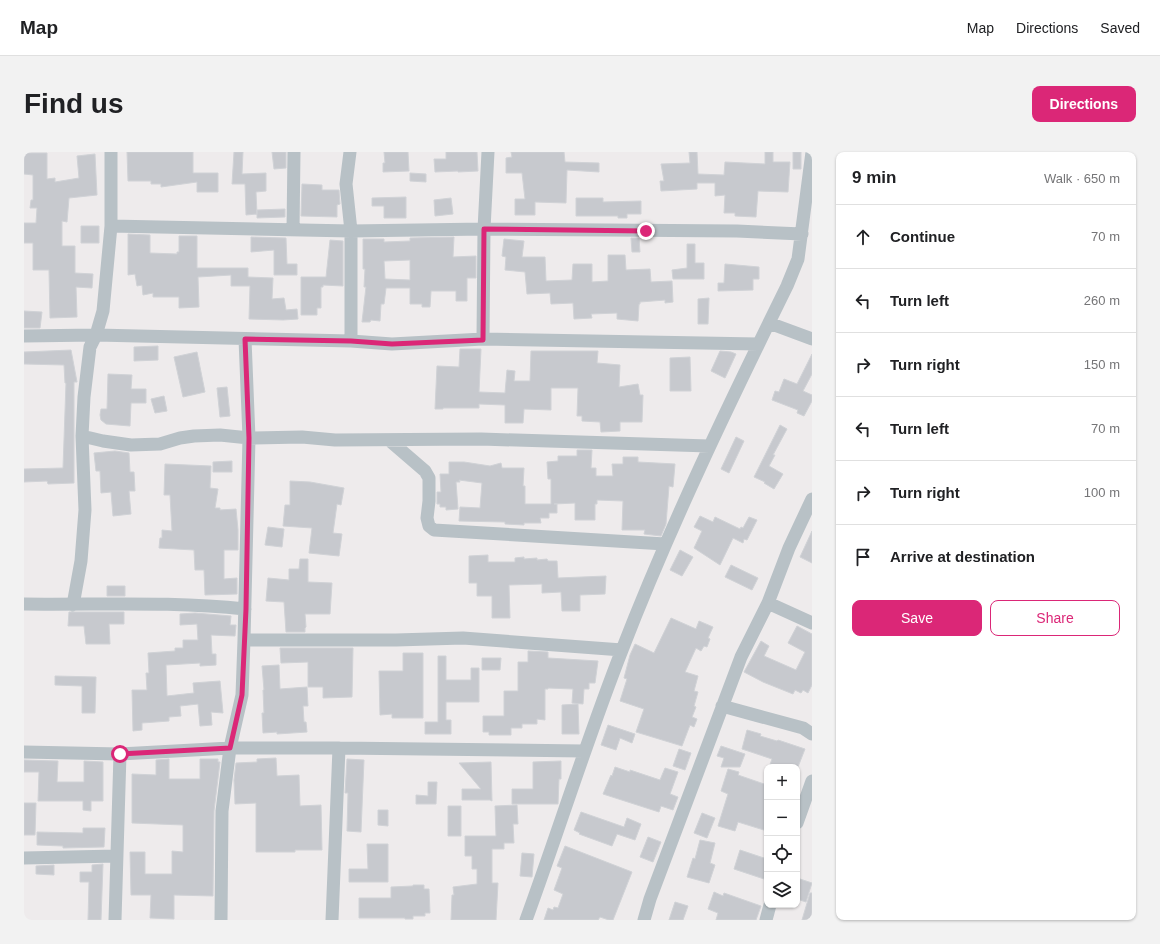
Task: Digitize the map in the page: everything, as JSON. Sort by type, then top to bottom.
[{"type":"street","points":[[73,604],[81,561],[85,510],[82,436],[84,397],[90,347],[96,335],[103,312],[111,226],[111,152]]},
{"type":"street","points":[[293,230],[294,152]]},
{"type":"street","points":[[350,152],[346,184],[351,231],[351,341]]},
{"type":"street","points":[[483,340],[484,229],[488,152]]},
{"type":"street","points":[[526,920],[584,751],[622,650],[665,544],[709,446],[758,344],[788,286],[798,260],[812,152]]},
{"type":"street","points":[[111,226],[351,231],[484,229],[737,231],[802,234]]},
{"type":"street","points":[[769,323],[812,339]]},
{"type":"street","points":[[24,336],[96,335],[351,341],[392,344],[483,340],[758,344]]},
{"type":"street","points":[[221,920],[222,811],[230,748],[242,695],[246,609],[249,438],[245,339]]},
{"type":"street","points":[[82,436],[131,445],[160,444],[180,438],[220,435],[249,438],[302,437],[335,440],[481,439],[709,446]]},
{"type":"street","points":[[389,440],[425,471],[429,478],[427,518],[428,526],[434,530],[665,544]]},
{"type":"street","points":[[644,920],[650,899],[741,657],[768,603],[788,548],[812,499]]},
{"type":"street","points":[[768,603],[812,623]]},
{"type":"street","points":[[24,604],[193,604],[246,609]]},
{"type":"street","points":[[244,640],[396,640],[463,638],[622,650]]},
{"type":"street","points":[[722,706],[803,728],[812,734]]},
{"type":"street","points":[[24,752],[120,754],[230,748],[584,751]]},
{"type":"street","points":[[332,920],[339,748]]},
{"type":"street","points":[[115,920],[120,754]]},
{"type":"street","points":[[800,815],[812,781]]},
{"type":"street","points":[[24,858],[117,856]]},
{"type":"street","points":[[766,920],[769,908]]},
{"type":"building","points":[[127,152],[193,152],[193,173],[218,173],[218,192],[197,192],[197,182],[161,187],[161,184],[151,184],[151,181],[128,181]]},
{"type":"building","points":[[234,152],[243,152],[242,174],[266,173],[266,191],[256,192],[257,214],[246,215],[245,184],[232,184]]},
{"type":"building","points":[[272,152],[286,152],[286,168],[274,169]]},
{"type":"building","points":[[384,152],[408,152],[409,171],[383,172],[383,163],[385,163]]},
{"type":"building","points":[[446,152],[477,152],[478,171],[435,172],[434,159],[446,159]]},
{"type":"building","points":[[511,152],[564,152],[565,162],[599,163],[599,172],[567,170],[566,203],[535,202],[535,215],[515,215],[515,199],[525,199],[522,173],[506,173],[506,158],[512,157]]},
{"type":"building","points":[[689,152],[697,152],[698,174],[724,175],[725,162],[765,164],[765,152],[773,152],[773,162],[790,162],[788,192],[758,191],[756,217],[735,216],[735,213],[724,213],[725,195],[715,196],[715,183],[697,183],[697,189],[661,191],[660,181],[664,181],[661,164],[690,163]]},
{"type":"building","points":[[793,152],[801,152],[801,169],[793,169]]},
{"type":"building","points":[[24,153],[47,153],[47,179],[55,178],[55,182],[79,178],[77,156],[95,154],[97,195],[69,198],[67,222],[62,221],[62,246],[75,246],[75,273],[93,274],[92,288],[76,287],[77,317],[50,318],[49,270],[33,270],[33,243],[24,243],[24,223],[36,223],[37,208],[30,208],[31,200],[33,200],[33,175],[24,174]]},
{"type":"building","points":[[410,173],[426,174],[426,182],[410,181]]},
{"type":"building","points":[[302,184],[322,185],[322,190],[339,190],[340,204],[337,205],[337,217],[301,216]]},
{"type":"building","points":[[406,197],[406,218],[384,218],[384,206],[372,206],[372,198]]},
{"type":"building","points":[[451,198],[453,214],[435,216],[434,200]]},
{"type":"building","points":[[576,198],[603,198],[603,202],[641,201],[641,214],[627,214],[627,218],[618,218],[618,216],[576,216]]},
{"type":"building","points":[[285,209],[285,217],[257,218],[257,210]]},
{"type":"building","points":[[81,226],[99,226],[99,243],[81,243]]},
{"type":"building","points":[[128,234],[150,235],[150,253],[177,254],[177,252],[179,252],[179,236],[197,236],[197,268],[248,268],[248,277],[273,278],[272,299],[284,298],[286,310],[297,309],[298,319],[249,319],[250,286],[231,286],[231,275],[198,277],[199,307],[179,308],[179,297],[153,297],[153,293],[143,295],[142,285],[137,286],[135,274],[128,275]]},
{"type":"building","points":[[251,237],[286,238],[287,264],[297,264],[297,275],[274,275],[274,250],[251,252]]},
{"type":"building","points":[[454,237],[453,257],[476,256],[476,278],[467,278],[467,301],[456,301],[456,291],[431,291],[430,307],[422,307],[422,304],[410,304],[410,288],[386,288],[384,304],[381,304],[380,321],[371,320],[370,322],[362,322],[366,287],[364,287],[365,269],[363,269],[363,239],[384,239],[384,242],[410,241],[410,238]],"holes":[[[410,260],[410,280],[385,279],[384,261]]]},
{"type":"building","points":[[631,238],[639,238],[640,252],[632,252]]},
{"type":"building","points":[[504,239],[524,241],[522,257],[545,257],[546,281],[572,280],[573,264],[592,264],[592,282],[608,281],[608,255],[625,255],[626,270],[650,269],[651,282],[672,281],[673,302],[665,303],[665,300],[640,302],[638,321],[617,319],[617,313],[591,314],[592,318],[574,319],[573,303],[551,304],[550,293],[527,294],[525,272],[505,270],[506,257],[502,256]]},
{"type":"building","points":[[330,240],[343,241],[343,286],[323,285],[323,287],[321,287],[321,308],[317,308],[317,315],[301,315],[301,277],[326,277]]},
{"type":"building","points":[[687,244],[695,244],[695,263],[704,263],[704,279],[673,279],[672,270],[687,268]]},
{"type":"building","points":[[725,264],[759,267],[759,279],[753,279],[753,290],[718,291],[718,283],[724,283]]},
{"type":"building","points":[[709,298],[708,324],[698,324],[698,299]]},
{"type":"building","points":[[24,311],[42,312],[40,328],[24,328]]},
{"type":"building","points":[[158,346],[158,360],[134,361],[134,347]]},
{"type":"building","points":[[460,349],[481,349],[479,392],[505,393],[507,370],[515,371],[514,381],[530,381],[531,351],[598,351],[597,363],[620,365],[619,387],[638,384],[640,395],[643,395],[642,422],[620,422],[620,431],[601,432],[600,422],[582,421],[582,416],[577,416],[578,388],[551,388],[551,410],[524,409],[523,423],[505,423],[505,405],[479,404],[479,408],[435,409],[437,366],[459,367]]},
{"type":"building","points":[[71,350],[77,382],[74,382],[74,483],[48,484],[47,481],[24,482],[24,469],[63,468],[66,383],[64,365],[24,364],[24,352]]},
{"type":"building","points":[[720,351],[736,354],[725,378],[711,371]]},
{"type":"building","points":[[197,352],[205,392],[183,397],[174,357]]},
{"type":"building","points":[[812,354],[812,374],[803,391],[812,395],[812,401],[804,416],[797,413],[798,410],[772,400],[775,391],[779,392],[784,379],[797,384]]},
{"type":"building","points":[[690,357],[691,391],[670,391],[670,358]]},
{"type":"building","points":[[108,374],[132,375],[131,389],[146,389],[146,403],[131,403],[130,426],[106,424],[101,420],[101,409],[107,409]]},
{"type":"building","points":[[227,387],[230,416],[220,417],[217,388]]},
{"type":"building","points":[[164,396],[167,411],[155,413],[151,399]]},
{"type":"building","points":[[780,425],[787,429],[773,455],[775,455],[769,466],[783,474],[774,489],[764,483],[765,482],[754,477]]},
{"type":"building","points":[[736,437],[744,441],[729,473],[721,469]]},
{"type":"building","points":[[577,450],[592,450],[591,468],[596,468],[596,476],[613,476],[612,464],[623,464],[623,457],[638,457],[638,462],[675,464],[673,487],[669,486],[666,524],[661,536],[644,534],[645,530],[622,530],[623,501],[597,500],[597,504],[595,504],[595,520],[575,520],[575,503],[554,504],[557,504],[557,513],[549,513],[549,518],[540,518],[541,523],[524,523],[524,525],[505,524],[505,522],[459,521],[460,507],[480,508],[482,483],[459,480],[460,482],[456,482],[458,509],[446,510],[446,507],[440,507],[440,504],[437,504],[437,492],[441,492],[440,474],[449,474],[449,462],[464,462],[490,466],[501,463],[502,468],[524,468],[523,486],[525,486],[525,504],[551,504],[551,479],[548,479],[547,462],[558,461],[558,456],[577,456]]},
{"type":"building","points":[[115,451],[129,453],[130,472],[134,472],[135,491],[129,491],[131,514],[113,516],[111,492],[101,493],[100,471],[96,471],[94,453]]},
{"type":"building","points":[[232,461],[232,472],[213,472],[213,462]]},
{"type":"building","points":[[165,464],[211,466],[210,488],[218,489],[215,508],[220,508],[220,510],[236,509],[238,550],[224,550],[224,579],[237,578],[237,594],[205,595],[204,570],[195,570],[194,550],[159,548],[160,538],[162,538],[162,530],[172,531],[170,495],[164,495]]},
{"type":"building","points":[[290,481],[310,482],[344,488],[341,505],[337,504],[333,533],[342,534],[339,556],[309,553],[312,528],[283,526],[285,505],[290,505]]},
{"type":"building","points":[[700,516],[713,522],[715,517],[740,529],[741,527],[743,528],[749,517],[757,520],[747,540],[744,539],[743,543],[733,538],[720,565],[694,548],[702,531],[694,527]]},
{"type":"building","points":[[268,527],[284,529],[282,547],[265,545]]},
{"type":"building","points":[[812,531],[812,563],[800,557]]},
{"type":"building","points":[[680,550],[693,557],[682,576],[670,570]]},
{"type":"building","points":[[488,555],[488,562],[515,562],[515,558],[524,557],[524,559],[537,558],[537,560],[547,559],[548,561],[557,561],[558,578],[606,576],[605,594],[580,595],[580,611],[562,611],[561,592],[542,593],[542,584],[509,585],[510,618],[492,618],[492,596],[477,596],[477,583],[469,583],[469,556]]},
{"type":"building","points":[[300,559],[308,559],[308,582],[332,583],[330,614],[305,614],[305,632],[286,632],[284,602],[266,601],[268,578],[289,580],[289,569],[299,569]]},
{"type":"building","points":[[731,565],[758,578],[752,590],[725,577]]},
{"type":"building","points":[[107,586],[125,586],[125,596],[107,596]]},
{"type":"building","points":[[69,612],[124,612],[124,624],[109,624],[110,644],[86,644],[84,626],[68,626]]},
{"type":"building","points":[[195,613],[231,616],[230,625],[236,625],[235,636],[211,635],[212,654],[216,654],[216,665],[200,666],[200,663],[166,665],[167,696],[194,693],[193,683],[220,681],[223,713],[211,712],[212,725],[200,726],[198,704],[180,706],[181,716],[169,717],[169,721],[142,723],[142,730],[133,731],[132,690],[147,690],[146,673],[149,673],[148,653],[175,651],[175,648],[183,648],[183,640],[198,640],[197,624],[180,625],[180,614]]},
{"type":"building","points":[[671,618],[696,629],[699,621],[713,627],[708,638],[710,639],[707,647],[704,646],[701,651],[696,648],[685,672],[698,676],[694,691],[698,692],[694,706],[696,707],[692,717],[697,719],[694,727],[690,725],[682,746],[636,732],[644,709],[620,701],[627,679],[624,678],[630,655],[635,644],[654,653]]},
{"type":"building","points":[[797,626],[812,634],[812,685],[808,693],[803,690],[801,693],[795,690],[793,694],[763,682],[744,672],[761,641],[769,646],[764,656],[796,670],[805,652],[788,643]]},
{"type":"building","points":[[280,648],[353,648],[352,697],[323,698],[323,687],[308,687],[308,662],[281,663]]},
{"type":"building","points":[[528,651],[548,652],[548,658],[598,661],[595,683],[589,683],[589,689],[584,689],[583,704],[572,703],[573,689],[545,689],[545,720],[537,719],[537,724],[522,724],[522,728],[511,728],[511,735],[489,735],[489,732],[483,732],[483,716],[504,716],[504,691],[518,691],[518,662],[528,662]]},
{"type":"building","points":[[403,653],[423,653],[423,718],[392,718],[392,714],[380,715],[379,671],[403,671]]},
{"type":"building","points":[[438,656],[446,656],[446,680],[471,680],[471,668],[479,668],[479,702],[446,702],[446,720],[451,720],[451,734],[425,734],[425,722],[438,722]]},
{"type":"building","points":[[482,658],[501,658],[500,670],[482,670]]},
{"type":"building","points":[[279,665],[280,689],[307,687],[308,706],[303,706],[304,722],[306,722],[307,732],[277,734],[277,732],[263,733],[262,713],[264,713],[264,690],[262,666]]},
{"type":"building","points":[[55,676],[96,677],[95,713],[82,713],[82,686],[55,685]]},
{"type":"building","points":[[578,704],[579,734],[562,734],[562,705]]},
{"type":"building","points":[[608,725],[635,734],[632,743],[620,738],[616,750],[601,745]]},
{"type":"building","points":[[747,730],[761,734],[760,736],[805,749],[799,764],[770,764],[772,759],[742,749]]},
{"type":"building","points":[[721,746],[745,754],[740,767],[721,767],[724,758],[717,756]]},
{"type":"building","points":[[679,749],[691,753],[685,770],[673,766]]},
{"type":"building","points":[[276,758],[277,776],[299,775],[300,806],[321,805],[322,850],[256,852],[256,803],[235,804],[234,780],[236,763],[257,762],[257,759]]},
{"type":"building","points":[[169,759],[169,779],[200,779],[200,759],[218,759],[218,762],[220,762],[214,811],[213,896],[174,895],[174,919],[150,918],[151,895],[131,895],[130,852],[145,852],[145,874],[172,874],[172,851],[183,852],[183,825],[132,823],[132,774],[156,775],[156,760]]},
{"type":"building","points":[[347,759],[364,760],[361,832],[347,831],[348,793],[345,793]]},
{"type":"building","points":[[24,760],[58,761],[57,782],[84,782],[84,761],[103,762],[103,801],[91,801],[91,811],[83,810],[83,801],[38,801],[39,772],[24,772]]},
{"type":"building","points":[[561,761],[561,779],[559,779],[558,804],[512,804],[512,789],[533,789],[533,762]]},
{"type":"building","points":[[491,762],[492,801],[462,800],[462,789],[481,789],[459,763]]},
{"type":"building","points":[[615,767],[630,772],[630,770],[660,780],[665,768],[678,772],[670,794],[678,797],[673,810],[661,806],[659,812],[603,794]]},
{"type":"building","points":[[728,769],[739,772],[738,775],[764,784],[764,830],[738,822],[735,831],[718,826],[728,794],[721,791]]},
{"type":"building","points":[[428,782],[437,782],[436,804],[416,804],[416,795],[428,796]]},
{"type":"building","points":[[24,803],[36,803],[35,835],[24,835]]},
{"type":"building","points":[[517,805],[518,824],[513,824],[514,843],[504,843],[504,849],[492,849],[492,883],[498,883],[496,920],[451,920],[452,895],[454,895],[453,887],[477,884],[477,869],[472,869],[472,856],[465,856],[465,836],[496,836],[495,806]]},
{"type":"building","points":[[448,806],[461,806],[461,836],[448,836]]},
{"type":"building","points":[[378,810],[388,810],[388,826],[378,825]]},
{"type":"building","points":[[581,812],[624,827],[627,818],[641,824],[635,840],[617,834],[612,846],[579,834],[580,833],[574,830]]},
{"type":"building","points":[[702,813],[715,818],[707,838],[694,833]]},
{"type":"building","points":[[83,828],[105,828],[104,847],[63,848],[63,846],[37,845],[37,832],[83,833]]},
{"type":"building","points":[[648,837],[661,842],[653,862],[640,857]]},
{"type":"building","points":[[700,840],[715,843],[710,863],[715,865],[709,883],[687,877],[693,858],[695,859]]},
{"type":"building","points":[[367,844],[388,844],[388,882],[349,882],[349,869],[368,869]]},
{"type":"building","points":[[565,846],[632,872],[613,920],[600,917],[598,920],[544,920],[548,908],[553,910],[554,907],[558,908],[563,894],[554,890],[562,868],[557,866]]},
{"type":"building","points":[[740,850],[764,858],[764,879],[734,869]]},
{"type":"building","points":[[522,853],[534,854],[532,877],[520,876]]},
{"type":"building","points":[[103,864],[101,920],[88,920],[89,882],[80,882],[80,872],[92,872],[92,865]]},
{"type":"building","points":[[54,865],[54,875],[36,874],[36,866]]},
{"type":"building","points":[[800,879],[812,883],[806,902],[800,900]]},
{"type":"building","points":[[424,885],[424,889],[429,889],[430,913],[425,913],[425,916],[413,916],[413,919],[359,918],[359,898],[391,898],[391,887]]},
{"type":"building","points":[[714,892],[723,896],[724,893],[761,906],[756,920],[716,920],[718,913],[708,909]]},
{"type":"building","points":[[810,893],[812,893],[812,920],[802,920]]},
{"type":"building","points":[[675,902],[688,906],[683,920],[669,920]]},
{"type":"route","points":[[120,754],[230,748],[242,695],[246,609],[249,438],[245,339],[351,341],[392,344],[483,340],[484,229],[646,231]]}]
